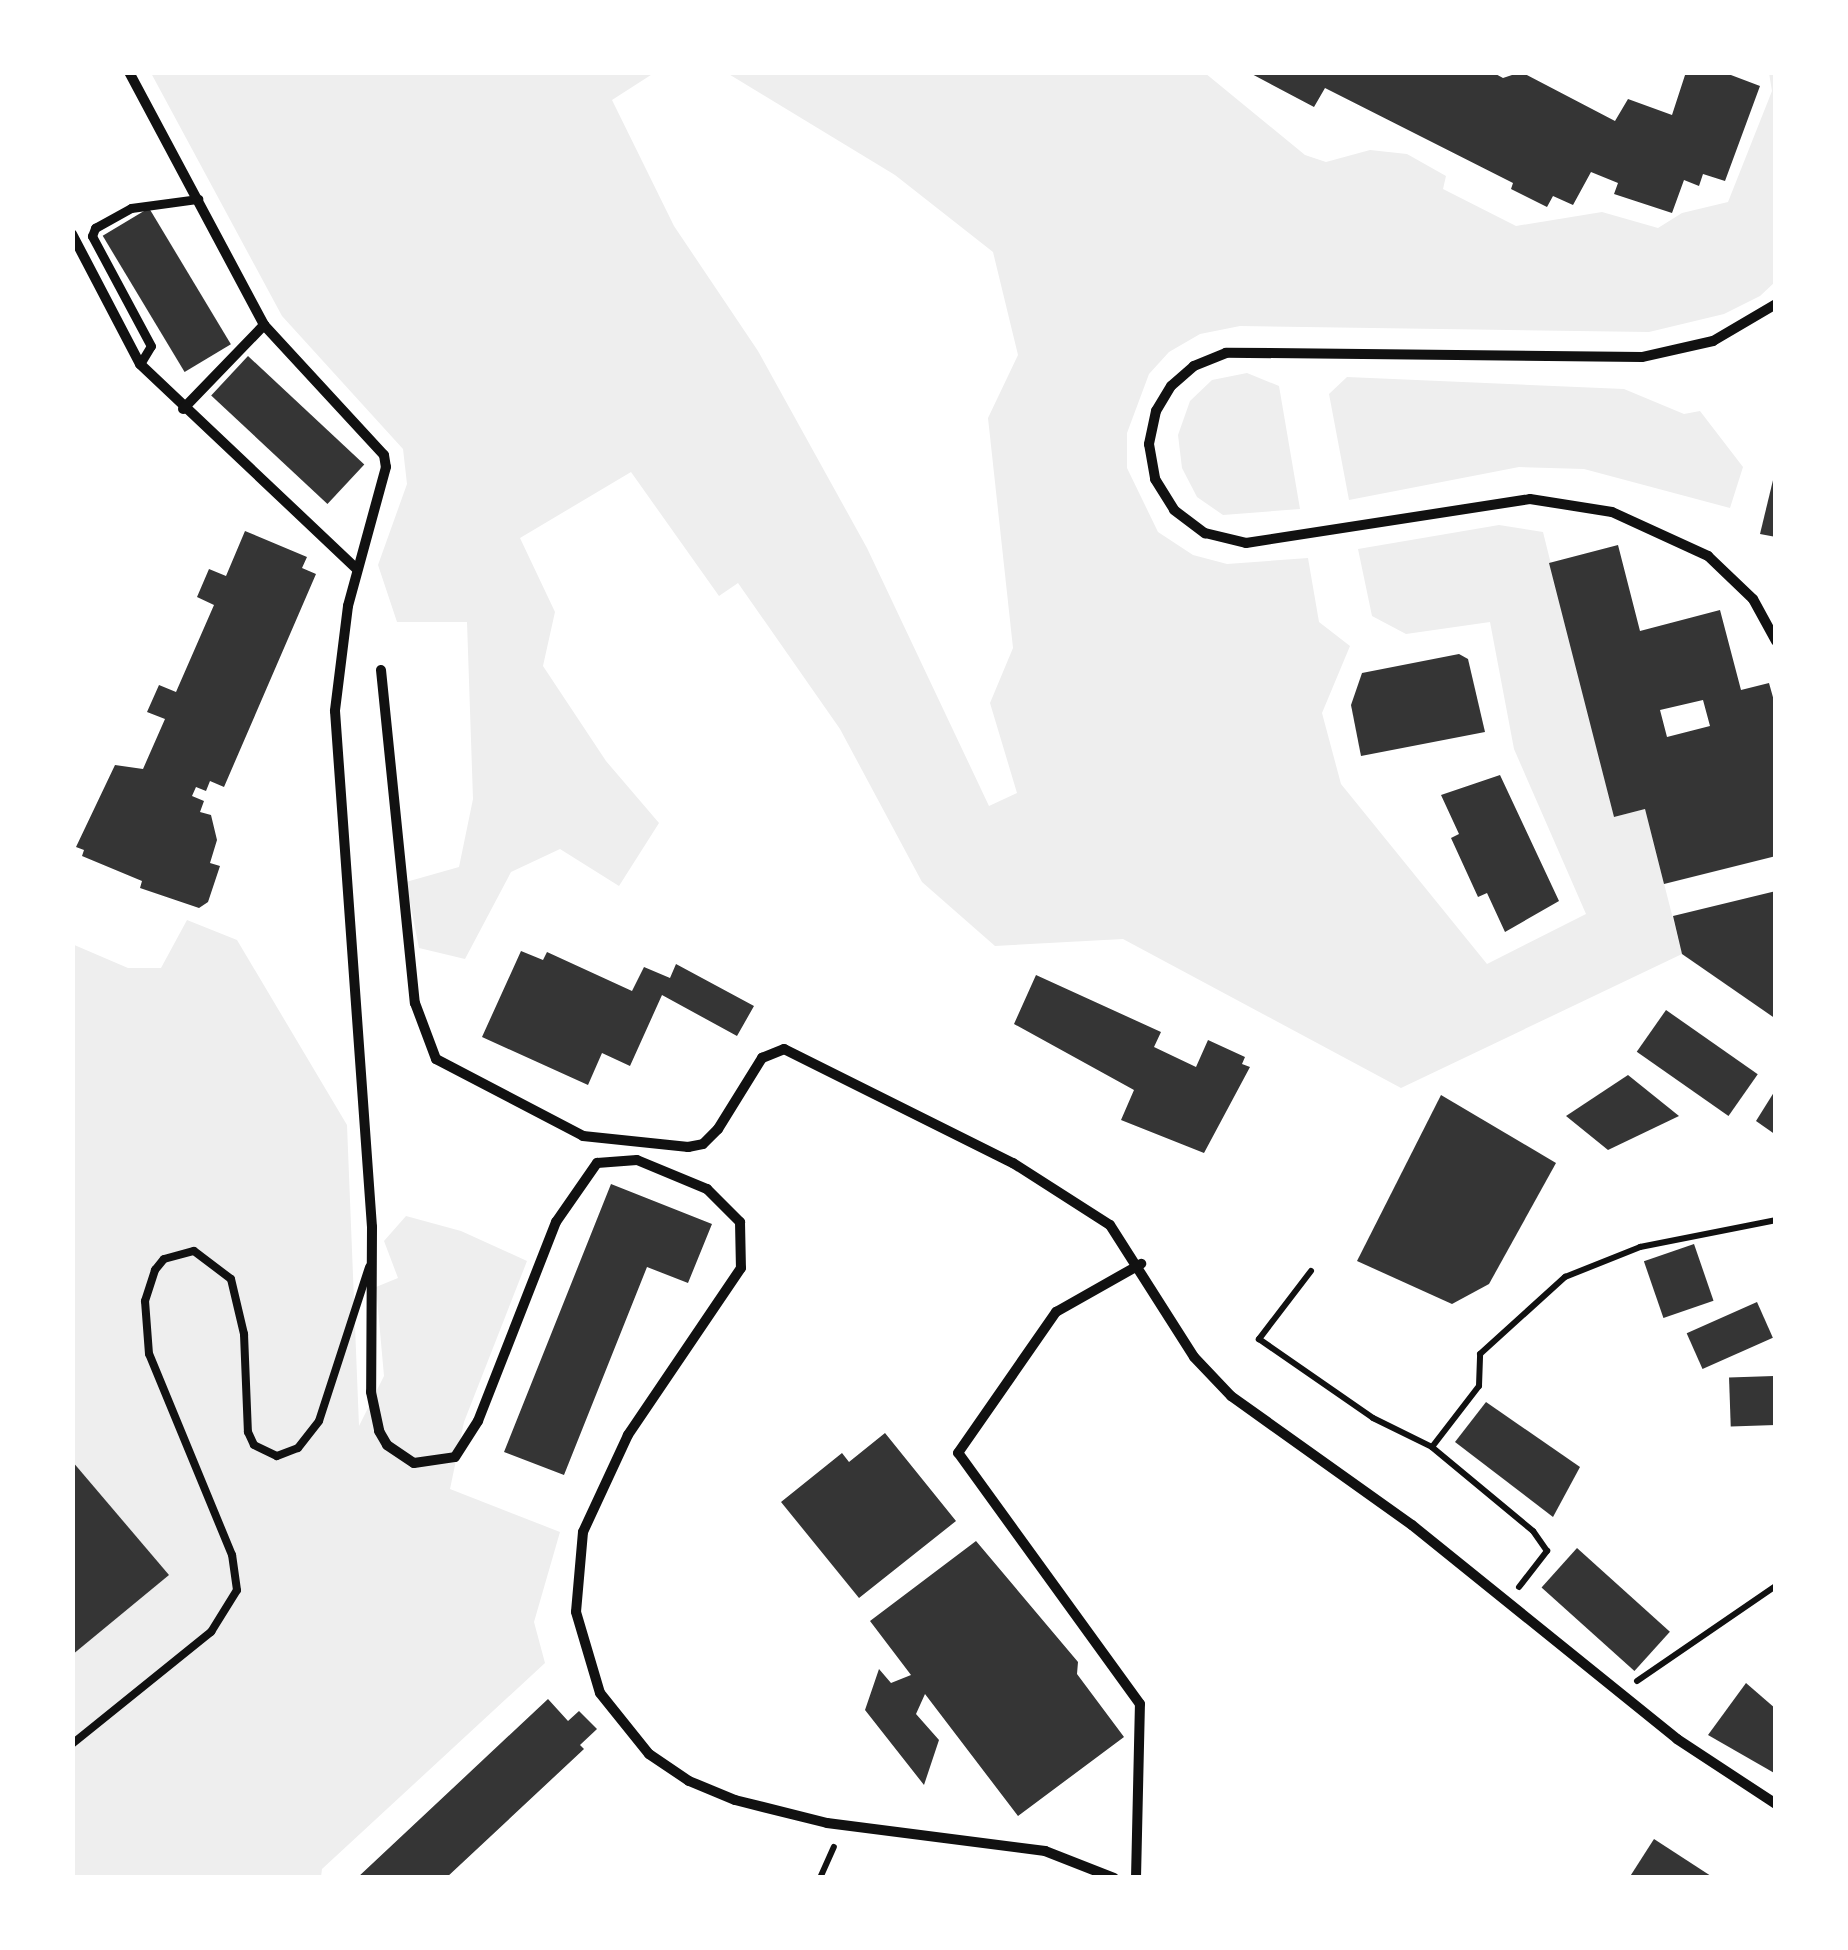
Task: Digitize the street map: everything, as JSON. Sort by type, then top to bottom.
[{"type":"street","points":[[129,72],[264,325],[384,455],[385,485],[356,568],[337,680],[335,742],[371,1261],[371,1392],[379,1431],[387,1445],[414,1463],[456,1457],[478,1421],[568,1197],[597,1164],[615,1160],[662,1167],[722,1199],[740,1222],[744,1251],[732,1284],[614,1458],[583,1532],[576,1612],[589,1668],[614,1714],[666,1766],[735,1800],[828,1823],[1045,1850],[1114,1878]]},
{"type":"street","points":[[140,364],[150,346],[92,236],[95,228],[131,208],[198,200]]},
{"type":"street","points":[[72,234],[125,345],[140,364],[356,568]]},
{"type":"street","points":[[1776,304],[1713,341],[1642,357],[1226,353],[1194,366],[1171,386],[1156,410],[1149,444],[1155,479],[1174,510],[1205,532],[1246,543],[1530,499],[1612,512],[1708,556],[1753,599],[1776,641]]},
{"type":"street","points":[[183,408],[264,325]]},
{"type":"street","points":[[381,670],[412,983],[427,1046],[450,1070],[582,1136],[609,1141],[703,1144],[762,1058],[784,1049],[1067,1195],[1110,1225],[1140,1264],[1210,1377],[1527,1617],[1641,1710],[1776,1804]]},
{"type":"street","points":[[609,1141],[615,1160]]},
{"type":"street","points":[[1136,1878],[1140,1704],[958,1454],[1056,1312],[1140,1264]]},
{"type":"lane","points":[[72,1744],[211,1632],[238,1590],[232,1555],[149,1354],[146,1300],[155,1270],[164,1259],[194,1252],[231,1280],[244,1334],[248,1432],[254,1445],[277,1456],[298,1448],[319,1421],[371,1261]]},
{"type":"path","points":[[1432,1447],[1479,1386],[1480,1354],[1566,1276],[1640,1247],[1776,1220]]},
{"type":"path","points":[[1311,1271],[1259,1339],[1309,1378],[1432,1447],[1533,1532],[1547,1552],[1519,1588],[1536,1604],[1527,1617]]},
{"type":"path","points":[[1641,1710],[1653,1697],[1636,1681],[1776,1586]]},
{"type":"shaded area","points":[[151,73],[654,73],[612,100],[674,226],[758,351],[867,548],[989,806],[1017,793],[990,703],[1013,648],[988,418],[1018,355],[993,252],[895,175],[727,73],[1205,73],[1305,155],[1326,162],[1370,150],[1407,154],[1446,176],[1443,189],[1516,226],[1602,212],[1658,228],[1682,213],[1728,202],[1772,91],[1769,73],[1775,73],[1775,282],[1760,296],[1724,314],[1649,332],[1240,326],[1200,334],[1169,352],[1149,374],[1127,433],[1127,468],[1158,532],[1193,555],[1227,564],[1308,558],[1319,622],[1350,646],[1322,713],[1341,784],[1487,964],[1586,914],[1514,749],[1490,622],[1406,634],[1372,616],[1358,549],[1499,525],[1543,532],[1614,817],[1645,809],[1682,954],[1401,1088],[1123,939],[995,946],[922,882],[840,729],[738,583],[719,596],[631,472],[520,538],[555,612],[543,666],[606,761],[659,823],[619,886],[560,849],[511,872],[465,959],[419,948],[406,882],[459,867],[473,799],[467,622],[397,622],[378,565],[407,484],[403,449],[282,316]]},
{"type":"shaded area","points":[[1247,373],[1279,386],[1300,509],[1223,515],[1197,497],[1182,468],[1178,435],[1190,401],[1212,380]]},
{"type":"shaded area","points":[[1347,377],[1624,389],[1684,414],[1700,411],[1743,467],[1730,508],[1584,469],[1519,467],[1349,500],[1329,394]]},
{"type":"shaded area","points":[[187,920],[237,940],[347,1125],[359,1426],[384,1376],[376,1287],[398,1278],[384,1241],[406,1216],[461,1231],[527,1261],[464,1422],[450,1489],[560,1532],[534,1622],[545,1663],[322,1869],[321,1877],[73,1877],[72,944],[128,968],[161,968]]},
{"type":"building","points":[[1248,72],[1492,72],[1503,78],[1521,72],[1615,121],[1628,99],[1672,115],[1686,72],[1723,72],[1760,86],[1725,181],[1703,174],[1699,186],[1684,180],[1672,213],[1614,194],[1618,183],[1591,172],[1573,205],[1553,196],[1547,207],[1511,189],[1513,183],[1325,88],[1314,107]]},
{"type":"building","points":[[149,208],[231,344],[185,372],[103,236]]},
{"type":"building","points":[[248,356],[364,464],[327,504],[211,395]]},
{"type":"building","points":[[1776,477],[1776,537],[1760,534]]},
{"type":"building","points":[[245,531],[307,557],[302,568],[316,574],[224,787],[210,781],[206,791],[196,787],[192,796],[204,801],[200,812],[211,815],[217,840],[210,863],[220,866],[208,902],[199,908],[140,888],[142,881],[82,856],[84,850],[76,847],[115,765],[143,769],[165,719],[147,712],[159,685],[176,692],[214,605],[197,597],[209,569],[226,576]]},
{"type":"building","points":[[1618,545],[1640,631],[1720,610],[1741,690],[1769,683],[1776,708],[1776,856],[1664,884],[1645,809],[1614,817],[1549,563]],"holes":[[[1703,700],[1710,726],[1667,737],[1660,710]]]},
{"type":"building","points":[[1459,654],[1468,659],[1485,732],[1361,756],[1351,705],[1362,673]]},
{"type":"building","points":[[1500,775],[1559,901],[1505,932],[1487,893],[1478,897],[1451,838],[1459,834],[1441,795]]},
{"type":"building","points":[[1776,891],[1776,1019],[1682,954],[1673,916]]},
{"type":"building","points":[[521,951],[543,960],[547,952],[632,991],[644,967],[670,978],[676,964],[754,1006],[737,1036],[662,995],[630,1066],[602,1053],[588,1085],[482,1037]]},
{"type":"building","points":[[1036,975],[1161,1032],[1154,1047],[1196,1067],[1208,1040],[1245,1057],[1242,1064],[1250,1067],[1204,1153],[1121,1120],[1134,1090],[1014,1024]]},
{"type":"building","points":[[1666,1010],[1758,1074],[1728,1116],[1637,1052]]},
{"type":"building","points":[[1628,1075],[1679,1116],[1608,1150],[1566,1116]]},
{"type":"building","points":[[1776,1089],[1776,1135],[1756,1121]]},
{"type":"building","points":[[1441,1095],[1556,1163],[1489,1284],[1452,1304],[1357,1261]]},
{"type":"building","points":[[611,1184],[712,1224],[688,1283],[647,1267],[564,1475],[504,1452]]},
{"type":"building","points":[[1694,1244],[1714,1301],[1663,1318],[1644,1261]]},
{"type":"building","points":[[1757,1302],[1773,1338],[1703,1369],[1687,1333]]},
{"type":"building","points":[[1774,1376],[1776,1425],[1731,1427],[1729,1378]]},
{"type":"building","points":[[1486,1402],[1580,1467],[1553,1517],[1455,1442]]},
{"type":"building","points":[[885,1433],[956,1521],[859,1598],[781,1502],[842,1453],[849,1462]]},
{"type":"building","points":[[72,1461],[169,1575],[72,1655]]},
{"type":"building","points":[[976,1541],[1078,1662],[1077,1674],[1124,1737],[1018,1816],[925,1694],[916,1714],[939,1740],[924,1785],[865,1710],[879,1669],[891,1683],[911,1675],[870,1621]]},
{"type":"building","points":[[1577,1548],[1670,1632],[1634,1671],[1542,1587]]},
{"type":"building","points":[[1746,1683],[1776,1709],[1776,1774],[1708,1735]]},
{"type":"building","points":[[548,1699],[568,1721],[579,1711],[597,1729],[580,1745],[584,1749],[446,1878],[357,1878]]},
{"type":"building","points":[[1654,1839],[1714,1878],[1629,1878]]}]
